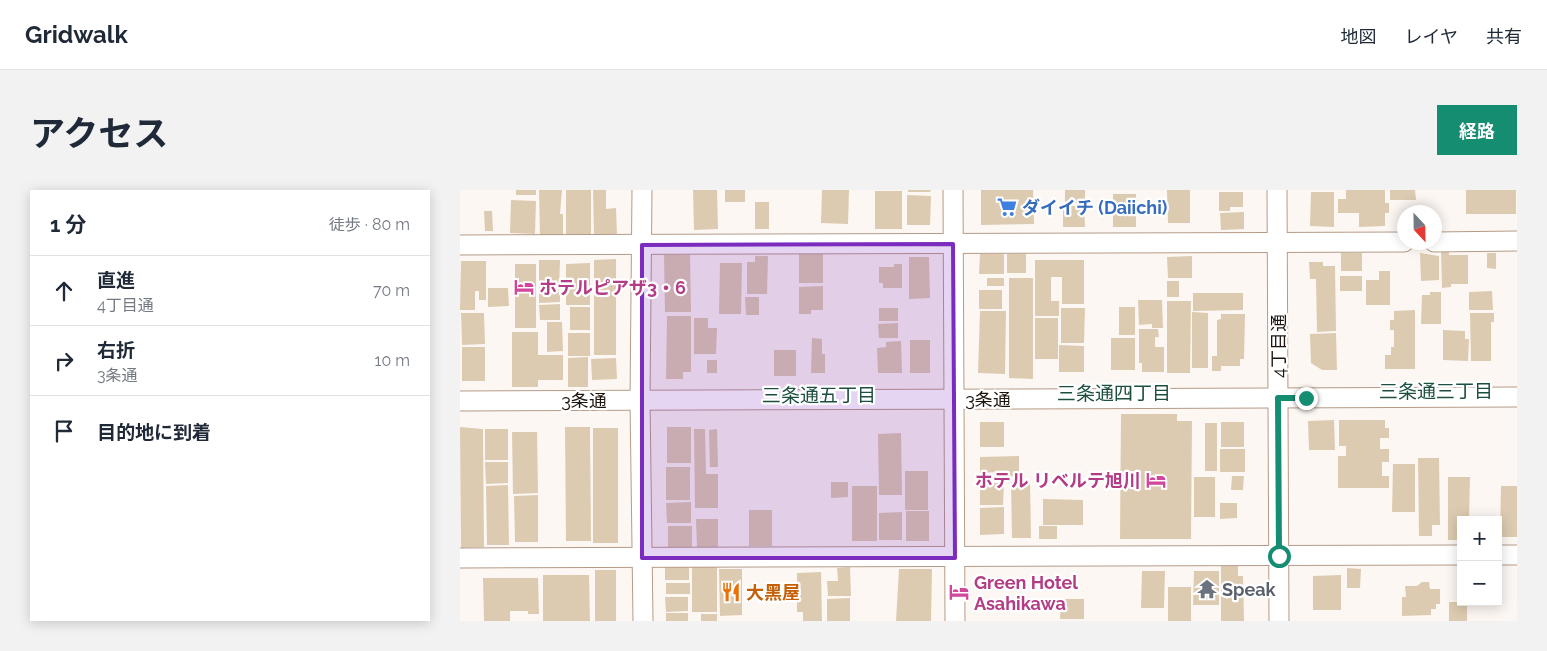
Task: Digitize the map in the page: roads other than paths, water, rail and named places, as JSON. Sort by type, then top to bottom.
[{"type":"street","points":[[642,190],[640,400],[642,621]]},
{"type":"street","points":[[953,190],[955,621]]},
{"type":"street","name":"4丁目通","points":[[1277,190],[1279,621]]},
{"type":"street","points":[[1442,242],[1517,241]]},
{"type":"street","points":[[460,246],[1397,242]]},
{"type":"street","name":"3条通","points":[[460,400],[1517,397]]},
{"type":"street","points":[[460,558],[1457,555]]},
{"type":"street","points":[[1502,555],[1517,555]]},
{"type":"place","name":"ダイイチ (Daiichi)","points":[[1007,207]]},
{"type":"place","name":"ホテルピアザ3・6","points":[[524,287]]},
{"type":"place","name":"ホテル リベルテ旭川","points":[[1156,480]]},
{"type":"place","name":"Speak","points":[[1207,589]]},
{"type":"place","name":"大黑屋","points":[[731,592]]},
{"type":"place","name":"Green Hotel Asahikawa","points":[[959,592]]},
{"type":"district","name":"三条通三丁目","points":[[1436,391]]},
{"type":"district","name":"三条通四丁目","points":[[1114,393]]},
{"type":"district","name":"三条通五丁目","points":[[819,395]]}]
